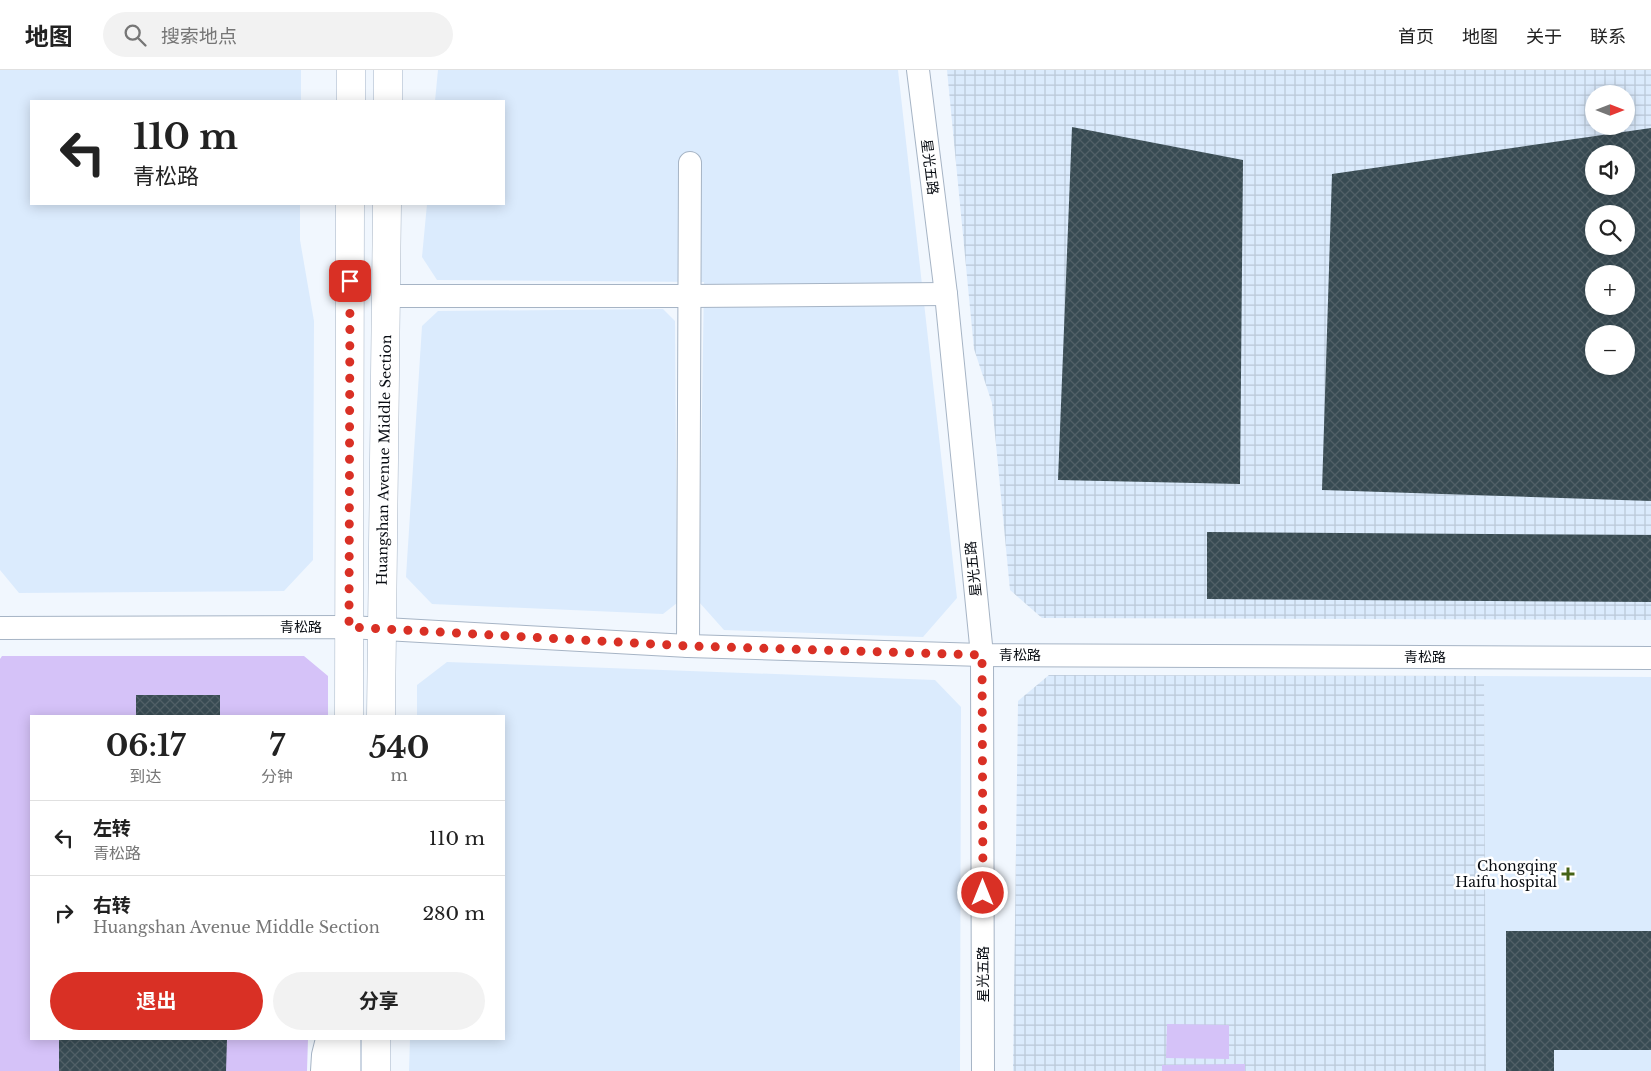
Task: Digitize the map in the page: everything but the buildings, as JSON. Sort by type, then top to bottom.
[{"type":"main road","points":[[351,70],[351,100]]},
{"type":"main road","points":[[388,70],[388,100]]},
{"type":"main road","points":[[349,715],[350,205]]},
{"type":"main road","name":"Huangshan Avenue Middle Section","points":[[381,715],[387,205]]},
{"type":"main road","points":[[346,1040],[346,1071]]},
{"type":"main road","points":[[376,1040],[376,1071]]},
{"type":"street","name":"星光五路","points":[[918,70],[946,294],[982,655],[983,1071]]},
{"type":"street","points":[[688,646],[690,163]]},
{"type":"street","points":[[386,296],[946,294]]},
{"type":"street","name":"青松路","points":[[0,628],[349,627],[688,646],[982,655],[1651,658]]},
{"type":"street","points":[[322,1071],[327,1040]]},
{"type":"shaded area","points":[[0,70],[301,70],[301,100],[30,100],[30,205],[300,205],[300,240],[314,321],[313,560],[284,591],[19,593],[0,570]]},
{"type":"shaded area","points":[[438,70],[898,70],[957,598],[923,637],[724,630],[699,602],[704,282],[437,280],[422,257],[427,205],[505,205],[505,100],[435,100]]},
{"type":"shaded area","points":[[947,70],[1651,70],[1651,620],[1042,618],[1010,590],[992,403],[974,349]]},
{"type":"shaded area","points":[[663,309],[675,321],[677,603],[663,614],[432,604],[406,577],[422,326],[438,311]]},
{"type":"shaded area","points":[[2,656],[304,656],[328,676],[328,715],[30,715],[30,1040],[308,1040],[307,1071],[0,1071],[0,659]]},
{"type":"shaded area","points":[[447,662],[935,680],[961,707],[960,1071],[409,1071],[410,1040],[505,1040],[505,715],[417,715],[417,685]]},
{"type":"shaded area","points":[[1049,675],[1484,676],[1486,1071],[1013,1071],[1018,701]]},
{"type":"shaded area","name":"Chongqing Haifu hospital","points":[[1484,676],[1651,677],[1651,1071],[1486,1071]]},
{"type":"shaded area","points":[[1167,1024],[1229,1025],[1229,1059],[1166,1058]]},
{"type":"shaded area","points":[[1245,1064],[1245,1071],[1162,1071],[1162,1065]]},
{"type":"place","name":"Chongqing Haifu hospital","points":[[1568,874]]},
{"type":"route","points":[[350,281],[349,627],[688,646],[982,655],[983,893]]}]
